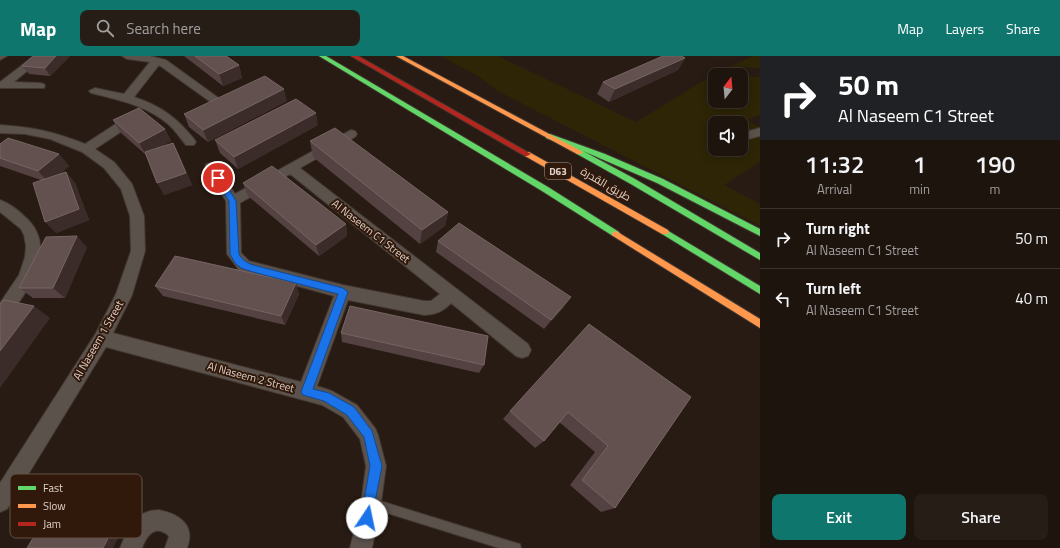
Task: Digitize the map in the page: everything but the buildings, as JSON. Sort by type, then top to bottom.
[{"type":"main road","points":[[322,56],[446,129],[760,324]]},
{"type":"main road","name":"طريق القدرة","points":[[354,56],[662,230],[760,290]]},
{"type":"main road","name":"طريق القدرة","points":[[399,56],[632,181],[760,257]]},
{"type":"main road","points":[[548,136],[624,165],[690,196],[760,233]]},
{"type":"main road","points":[[690,196],[760,242]]},
{"type":"main road","points":[[625,239],[666,258],[705,279],[760,316]]},
{"type":"street","points":[[2,85],[40,56]]},
{"type":"street","points":[[127,56],[157,60],[167,65],[216,101]]},
{"type":"street","points":[[127,98],[157,60]]},
{"type":"street","points":[[2,85],[40,86]]},
{"type":"street","points":[[95,91],[127,98],[150,108],[172,121],[190,142]]},
{"type":"street","points":[[203,106],[228,94]]},
{"type":"street","points":[[86,149],[150,108]]},
{"type":"street","points":[[172,121],[185,115]]},
{"type":"street","name":"Al Naseem 1 Street","points":[[0,129],[25,130],[53,136],[86,149],[109,165],[127,188],[137,216],[138,251],[124,295],[102,338],[17,474]]},
{"type":"street","points":[[748,135],[760,132]]},
{"type":"street","points":[[232,201],[351,134]]},
{"type":"street","points":[[211,167],[232,201],[234,254],[244,266],[343,292],[429,308],[439,305],[451,293]]},
{"type":"street","name":"Al Naseem C1 Street","points":[[291,168],[522,350]]},
{"type":"street","points":[[0,205],[19,219],[31,234],[33,254],[26,278],[5,301],[0,315]]},
{"type":"street","points":[[306,392],[343,292]]},
{"type":"street","name":"Al Naseem 2 Street","points":[[102,338],[326,397],[350,411],[368,435],[376,466],[361,548]]},
{"type":"street","name":"Al Naseem 1 Street","points":[[0,502],[10,486]]},
{"type":"street","points":[[142,526],[147,522],[154,520],[176,528],[180,533],[180,540],[176,548]]},
{"type":"street","points":[[131,548],[136,538]]},
{"type":"lane","points":[[370,503],[516,548]]},
{"type":"sand","points":[[441,56],[498,56],[636,122],[708,78],[708,108],[748,108],[748,76],[760,77],[760,115],[748,120],[748,116],[708,116],[708,156],[748,156],[748,121],[760,127],[760,162],[724,185],[760,204],[760,226],[496,90],[478,76]]},
{"type":"sand","points":[[753,56],[760,56],[760,68],[729,67]]},
{"type":"traffic: fast","points":[[322,56],[545,189],[616,234]]},
{"type":"traffic: fast","points":[[548,136],[603,156],[660,181],[760,233]]},
{"type":"traffic: fast","points":[[579,152],[632,181],[760,257]]},
{"type":"traffic: fast","points":[[665,232],[760,290]]},
{"type":"traffic: slow","points":[[399,56],[579,152]]},
{"type":"traffic: slow","points":[[527,154],[665,232]]},
{"type":"traffic: slow","points":[[616,234],[760,324]]},
{"type":"traffic: jam","points":[[354,56],[527,154]]},
{"type":"route","points":[[218,178],[232,201],[234,254],[244,266],[343,292],[306,392],[326,397],[350,411],[368,435],[376,466],[367,518]]}]
